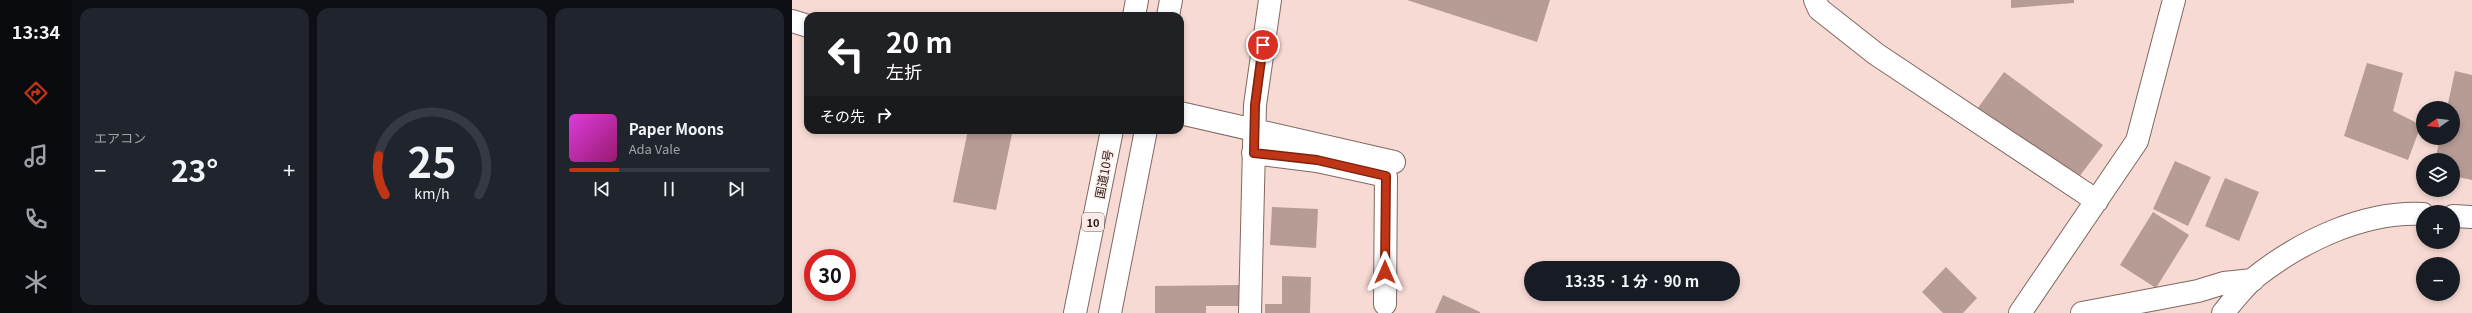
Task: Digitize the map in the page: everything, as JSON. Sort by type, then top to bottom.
[{"type":"main road","points":[[1134,12],[1136,0]]},
{"type":"main road","points":[[1169,12],[1171,0]]},
{"type":"main road","points":[[1250,313],[1255,105],[1270,0]]},
{"type":"main road","points":[[1815,0],[1819,9],[1876,54],[2097,201]]},
{"type":"main road","points":[[2020,313],[2137,142],[2174,0]]},
{"type":"main road","points":[[792,21],[804,25]]},
{"type":"main road","points":[[1184,114],[1394,162]]},
{"type":"main road","name":"国道10号","points":[[1075,313],[1111,134]]},
{"type":"main road","points":[[1110,313],[1145,134]]},
{"type":"main road","points":[[1254,153],[1317,160],[1386,176],[1385,304]]},
{"type":"main road","points":[[2223,313],[2253,280],[2284,256],[2331,233],[2356,224],[2402,213],[2416,214]]},
{"type":"main road","points":[[2460,216],[2472,217]]},
{"type":"main road","points":[[2082,313],[2198,291],[2224,283],[2253,280]]},
{"type":"building","points":[[1407,0],[1550,0],[1537,42]]},
{"type":"building","points":[[2011,0],[2074,0],[2074,3],[2011,8]]},
{"type":"building","points":[[2367,63],[2403,73],[2393,111],[2416,122],[2416,138],[2408,160],[2344,136]]},
{"type":"building","points":[[2455,71],[2472,75],[2472,180],[2460,177],[2460,153],[2437,153],[2438,145],[2460,145],[2460,101],[2449,101]]},
{"type":"building","points":[[2004,72],[2103,145],[2073,185],[1975,112]]},
{"type":"building","points":[[967,134],[1012,134],[996,210],[953,202]]},
{"type":"building","points":[[2175,161],[2211,177],[2188,226],[2153,209]]},
{"type":"building","points":[[2225,178],[2259,192],[2239,241],[2205,226]]},
{"type":"building","points":[[1272,207],[1318,209],[1316,248],[1270,245]]},
{"type":"building","points":[[2153,212],[2189,235],[2156,288],[2120,265]]},
{"type":"building","points":[[1946,267],[1977,298],[1963,313],[1943,313],[1922,292]]},
{"type":"building","points":[[1282,276],[1311,277],[1310,313],[1265,313],[1265,304],[1282,304]]},
{"type":"building","points":[[1239,285],[1240,306],[1206,306],[1206,313],[1155,313],[1155,286]]},
{"type":"building","points":[[1443,295],[1480,312],[1480,313],[1435,313]]},
{"type":"route","points":[[1263,45],[1255,105],[1254,153],[1317,160],[1386,176],[1385,272]]}]
